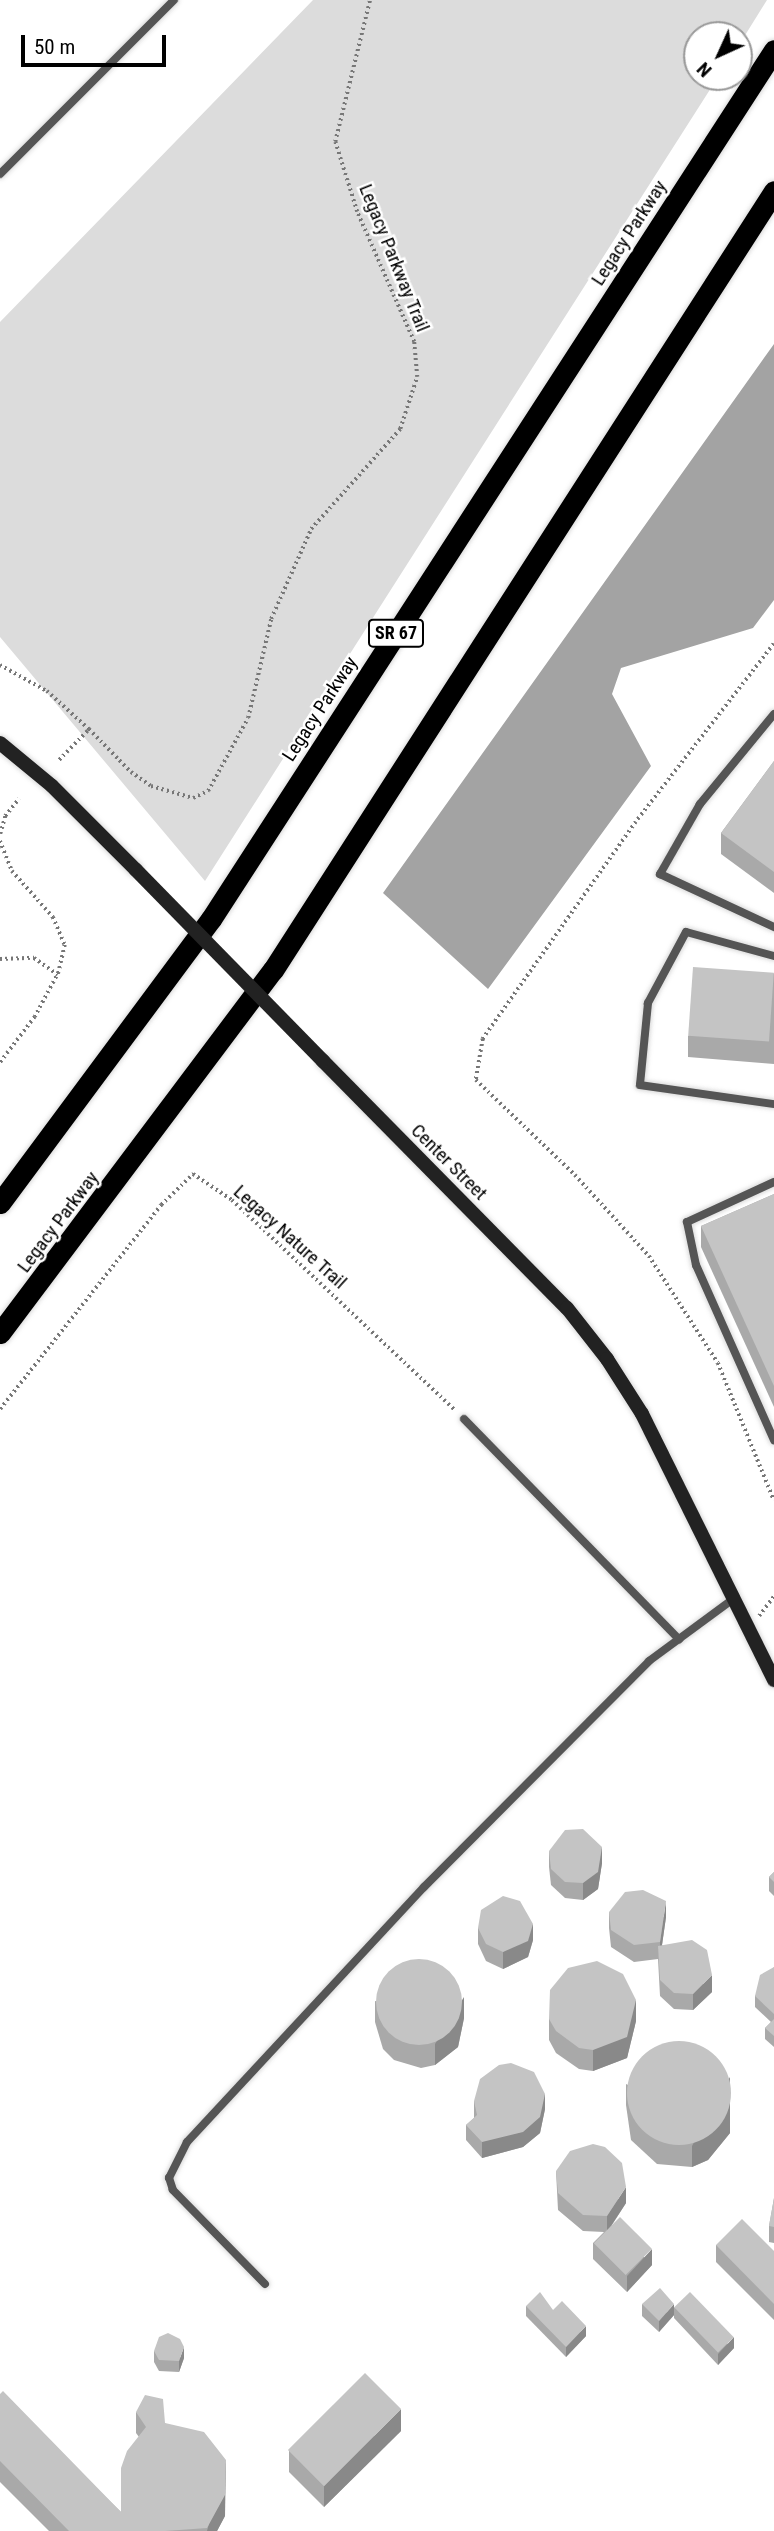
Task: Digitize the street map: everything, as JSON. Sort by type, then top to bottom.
[{"type":"highway","name":"Legacy Parkway","points":[[0,1203],[211,919],[774,50]]},
{"type":"highway","name":"Legacy Parkway","points":[[0,1333],[273,970],[774,191]]},
{"type":"street","name":"Center Street","points":[[0,743],[52,786],[136,870],[588,1333],[642,1414],[774,1680]]},
{"type":"lane","points":[[0,174],[174,0]]},
{"type":"lane","points":[[774,714],[700,804],[660,874],[774,927]]},
{"type":"lane","points":[[774,956],[685,932],[648,1003],[640,1085],[774,1104]]},
{"type":"lane","points":[[774,1182],[687,1222],[696,1265],[774,1440]]},
{"type":"lane","points":[[464,1419],[679,1639]]},
{"type":"lane","points":[[265,2284],[173,2190],[169,2178],[187,2142],[424,1887],[649,1661],[733,1599]]},
{"type":"path","name":"Legacy Parkway Trail","points":[[0,665],[47,691],[131,772],[151,786],[194,798],[208,791],[247,718],[271,619],[311,529],[400,429],[417,377],[414,342],[357,212],[335,142],[370,0]]},
{"type":"path","points":[[58,760],[89,729]]},
{"type":"path","points":[[0,834],[10,810],[19,799]]},
{"type":"path","points":[[0,812],[10,810]]},
{"type":"path","points":[[0,843],[12,871],[61,930],[65,945],[58,975],[35,1017],[0,1063]]},
{"type":"path","points":[[0,959],[34,958],[58,975]]},
{"type":"path","name":"Legacy Nature Trail","points":[[0,1409],[160,1205],[192,1174],[232,1199],[464,1419]]},
{"type":"path","points":[[746,1625],[766,1611],[774,1596]]},
{"type":"shaded area","points":[[313,0],[767,0],[753,22],[683,21],[683,91],[709,91],[205,881],[0,637],[0,322]]},
{"type":"shaded area","points":[[774,344],[774,600],[753,628],[621,668],[612,694],[651,766],[488,989],[383,893]]},
{"type":"building","points":[[774,761],[774,872],[721,833]]},
{"type":"building","points":[[693,967],[774,973],[769,1041],[688,1036]]},
{"type":"building","points":[[774,1194],[774,1386],[701,1226]]},
{"type":"building","points":[[583,1829],[602,1847],[598,1872],[583,1883],[565,1882],[551,1869],[549,1851],[565,1830]]},
{"type":"building","points":[[643,1890],[666,1901],[660,1942],[634,1945],[611,1930],[609,1912],[625,1892]]},
{"type":"building","points":[[503,1896],[520,1901],[533,1924],[528,1941],[503,1952],[486,1944],[478,1928],[481,1910]]},
{"type":"building","points":[[692,1940],[707,1950],[712,1975],[693,1994],[674,1993],[660,1980],[658,1946]]},
{"type":"building","points":[[419,1959],[436,1962],[450,1971],[459,1985],[462,2002],[459,2019],[450,2033],[436,2042],[419,2045],[402,2042],[388,2033],[379,2019],[376,2002],[379,1985],[388,1971],[402,1962]]},
{"type":"building","points":[[597,1961],[623,1974],[636,2000],[627,2037],[593,2050],[579,2048],[556,2031],[549,2019],[550,1990],[568,1968]]},
{"type":"building","points":[[774,1967],[774,2014],[755,1996],[760,1975]]},
{"type":"building","points":[[774,2019],[774,2036],[765,2028]]},
{"type":"building","points":[[679,2041],[699,2045],[716,2056],[727,2073],[731,2093],[727,2113],[716,2130],[699,2141],[679,2145],[659,2141],[642,2130],[631,2113],[627,2093],[631,2073],[642,2056],[659,2045]]},
{"type":"building","points":[[511,2063],[534,2072],[545,2094],[540,2117],[523,2132],[482,2142],[466,2125],[477,2115],[474,2101],[480,2079],[499,2065]]},
{"type":"building","points":[[593,2144],[605,2147],[622,2163],[626,2187],[607,2216],[583,2215],[558,2193],[556,2171],[570,2151]]},
{"type":"building","points":[[774,2198],[774,2227],[769,2226]]},
{"type":"building","points":[[620,2217],[652,2249],[626,2275],[594,2243]]},
{"type":"building","points":[[742,2219],[774,2251],[774,2304],[716,2245]]},
{"type":"building","points":[[660,2288],[674,2304],[659,2321],[642,2304]]},
{"type":"building","points":[[540,2292],[553,2310],[562,2301],[586,2326],[566,2347],[526,2306]]},
{"type":"building","points":[[690,2292],[734,2337],[718,2353],[674,2307]]},
{"type":"building","points":[[168,2333],[180,2339],[184,2347],[179,2361],[159,2360],[154,2351],[159,2337]]},
{"type":"building","points":[[365,2373],[401,2409],[324,2486],[288,2450]]},
{"type":"building","points":[[3,2391],[121,2512],[121,2468],[127,2451],[146,2427],[136,2412],[145,2395],[163,2399],[165,2423],[204,2432],[226,2460],[225,2495],[207,2528],[69,2531],[0,2461],[0,2394]]}]
